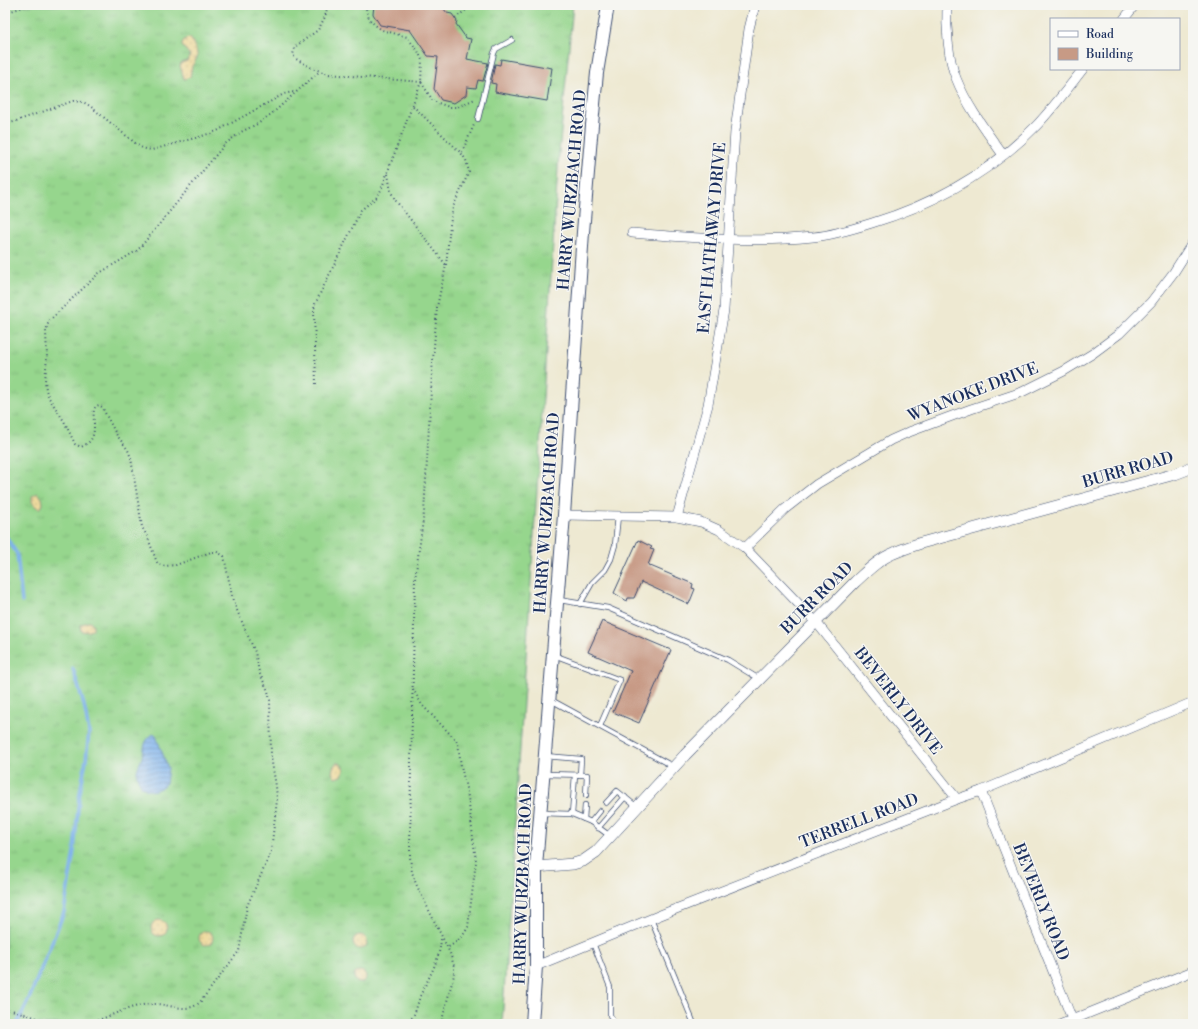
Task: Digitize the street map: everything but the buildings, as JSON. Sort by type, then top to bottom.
[{"type":"main road","name":"HARRY WURZBACH ROAD","points":[[532,1024],[536,966],[536,867],[540,813],[564,515],[592,124],[597,73],[608,5]]},
{"type":"street","name":"EAST HATHAWAY DRIVE","points":[[677,517],[708,405],[724,310],[735,131],[748,36],[754,5]]},
{"type":"street","points":[[947,5],[946,20],[950,54],[956,78],[972,109],[1002,155]]},
{"type":"street","points":[[1125,18],[1135,5]]},
{"type":"street","points":[[632,233],[729,240],[814,237],[862,226],[896,215],[935,198],[987,168],[1036,125],[1082,70]]},
{"type":"street","name":"WYANOKE DRIVE","points":[[745,548],[785,509],[817,484],[891,440],[909,432],[1022,392],[1064,371],[1092,354],[1119,334],[1151,302],[1174,272],[1193,242]]},
{"type":"street","name":"BURR ROAD","points":[[536,867],[573,864],[583,861],[596,852],[674,767],[872,566],[894,553],[921,543],[944,538],[1175,474],[1193,467]]},
{"type":"street","name":"BEVERLY DRIVE","points":[[564,515],[677,517],[701,522],[719,530],[745,548],[816,622],[957,799]]},
{"type":"street","name":"TERRELL ROAD","points":[[536,966],[651,919],[957,799],[981,791],[1193,702]]},
{"type":"street","name":"BEVERLY ROAD","points":[[981,791],[1073,1022]]},
{"type":"street","points":[[1062,1024],[1073,1022],[1193,971]]},
{"type":"lane","points":[[478,119],[494,53],[512,40]]},
{"type":"lane","points":[[580,604],[592,584],[605,570],[611,559],[618,516]]},
{"type":"lane","points":[[557,600],[608,608],[728,660],[759,680]]},
{"type":"lane","points":[[553,654],[620,680],[600,726]]},
{"type":"lane","points":[[549,700],[674,767]]},
{"type":"lane","points":[[545,756],[581,759],[577,775],[572,814]]},
{"type":"lane","points":[[543,774],[587,775],[586,795]]},
{"type":"lane","points":[[606,804],[616,791],[637,807]]},
{"type":"lane","points":[[598,828],[624,798]]},
{"type":"lane","points":[[584,819],[585,805]]},
{"type":"lane","points":[[591,822],[600,811]]},
{"type":"lane","points":[[540,813],[572,814],[591,822],[610,836]]},
{"type":"lane","points":[[651,919],[694,1024]]},
{"type":"lane","points":[[593,943],[610,987],[610,1015],[614,1024]]},
{"type":"path","points":[[5,13],[29,5]]},
{"type":"path","points":[[328,5],[325,18],[318,30],[296,46],[293,55],[296,59],[328,74],[421,82]]},
{"type":"path","points":[[316,384],[314,310],[316,304],[361,210],[376,197],[381,190],[421,82],[422,60],[415,46],[407,37],[382,30],[375,26],[369,19],[365,5]]},
{"type":"path","points":[[454,18],[473,5]]},
{"type":"path","points":[[86,1024],[134,1007],[157,1004],[184,1009],[194,1007],[201,1001],[239,951],[247,906],[266,866],[271,851],[276,816],[276,786],[271,756],[270,700],[268,691],[259,672],[255,652],[233,601],[224,556],[217,552],[211,552],[176,565],[165,566],[158,564],[142,527],[131,458],[128,450],[116,434],[102,406],[96,406],[94,409],[94,432],[90,441],[81,447],[75,444],[64,421],[49,398],[45,381],[47,349],[46,331],[50,320],[98,274],[138,250],[225,144],[241,132],[259,123],[320,71]]},
{"type":"path","points":[[421,82],[433,100],[449,107],[457,107],[466,104],[484,94]]},
{"type":"path","points":[[5,126],[73,101],[83,102],[140,147],[152,150],[202,136],[217,130],[284,94],[292,92],[296,93]]},
{"type":"path","points":[[413,106],[461,153],[466,160],[469,172],[453,207],[446,265],[437,307],[434,334],[424,513],[415,578],[410,857],[412,872],[416,884],[441,935],[454,966],[454,975],[441,1024]]},
{"type":"path","points":[[461,153],[478,119]]},
{"type":"path","points":[[388,173],[388,182],[396,201],[446,265]]},
{"type":"path","points":[[412,688],[422,705],[458,743],[471,817],[476,861],[468,927],[464,935],[457,942],[447,948]]},
{"type":"path","points":[[406,1024],[417,1011],[420,997],[437,962],[441,947],[441,935]]},
{"type":"path","points":[[5,1009],[56,1024]]},
{"type":"green space","points":[[5,5],[573,5],[559,153],[502,1024],[5,1024]]},
{"type":"sand","points":[[190,38],[197,53],[197,58],[192,66],[190,77],[184,79],[180,66],[181,63],[187,61],[190,57],[182,46],[182,43],[185,39]]},
{"type":"sand","points":[[38,493],[42,498],[43,504],[41,508],[36,507],[32,502],[32,496]]},
{"type":"sand","points":[[91,622],[93,629],[88,632],[81,631],[80,625]]},
{"type":"sand","points":[[336,763],[340,763],[344,769],[342,776],[335,778],[332,773],[333,767]]},
{"type":"sand","points":[[159,920],[166,925],[167,928],[162,935],[159,936],[152,931],[151,928],[156,921]]},
{"type":"sand","points":[[206,931],[211,933],[213,938],[211,943],[206,945],[201,943],[199,938],[201,933]]},
{"type":"sand","points":[[360,935],[365,937],[367,942],[365,947],[360,949],[355,947],[353,942],[355,937]]},
{"type":"sand","points":[[360,971],[364,973],[366,977],[364,981],[360,983],[356,981],[354,977],[356,973]]},
{"type":"water","points":[[153,734],[156,736],[168,768],[166,783],[158,789],[149,790],[142,787],[137,772],[147,739]]},
{"type":"waterway","points":[[5,535],[17,554],[22,602]]},
{"type":"waterway","points":[[17,1024],[29,999],[64,912],[74,851],[79,798],[86,760],[89,732],[84,705],[73,669]]}]
